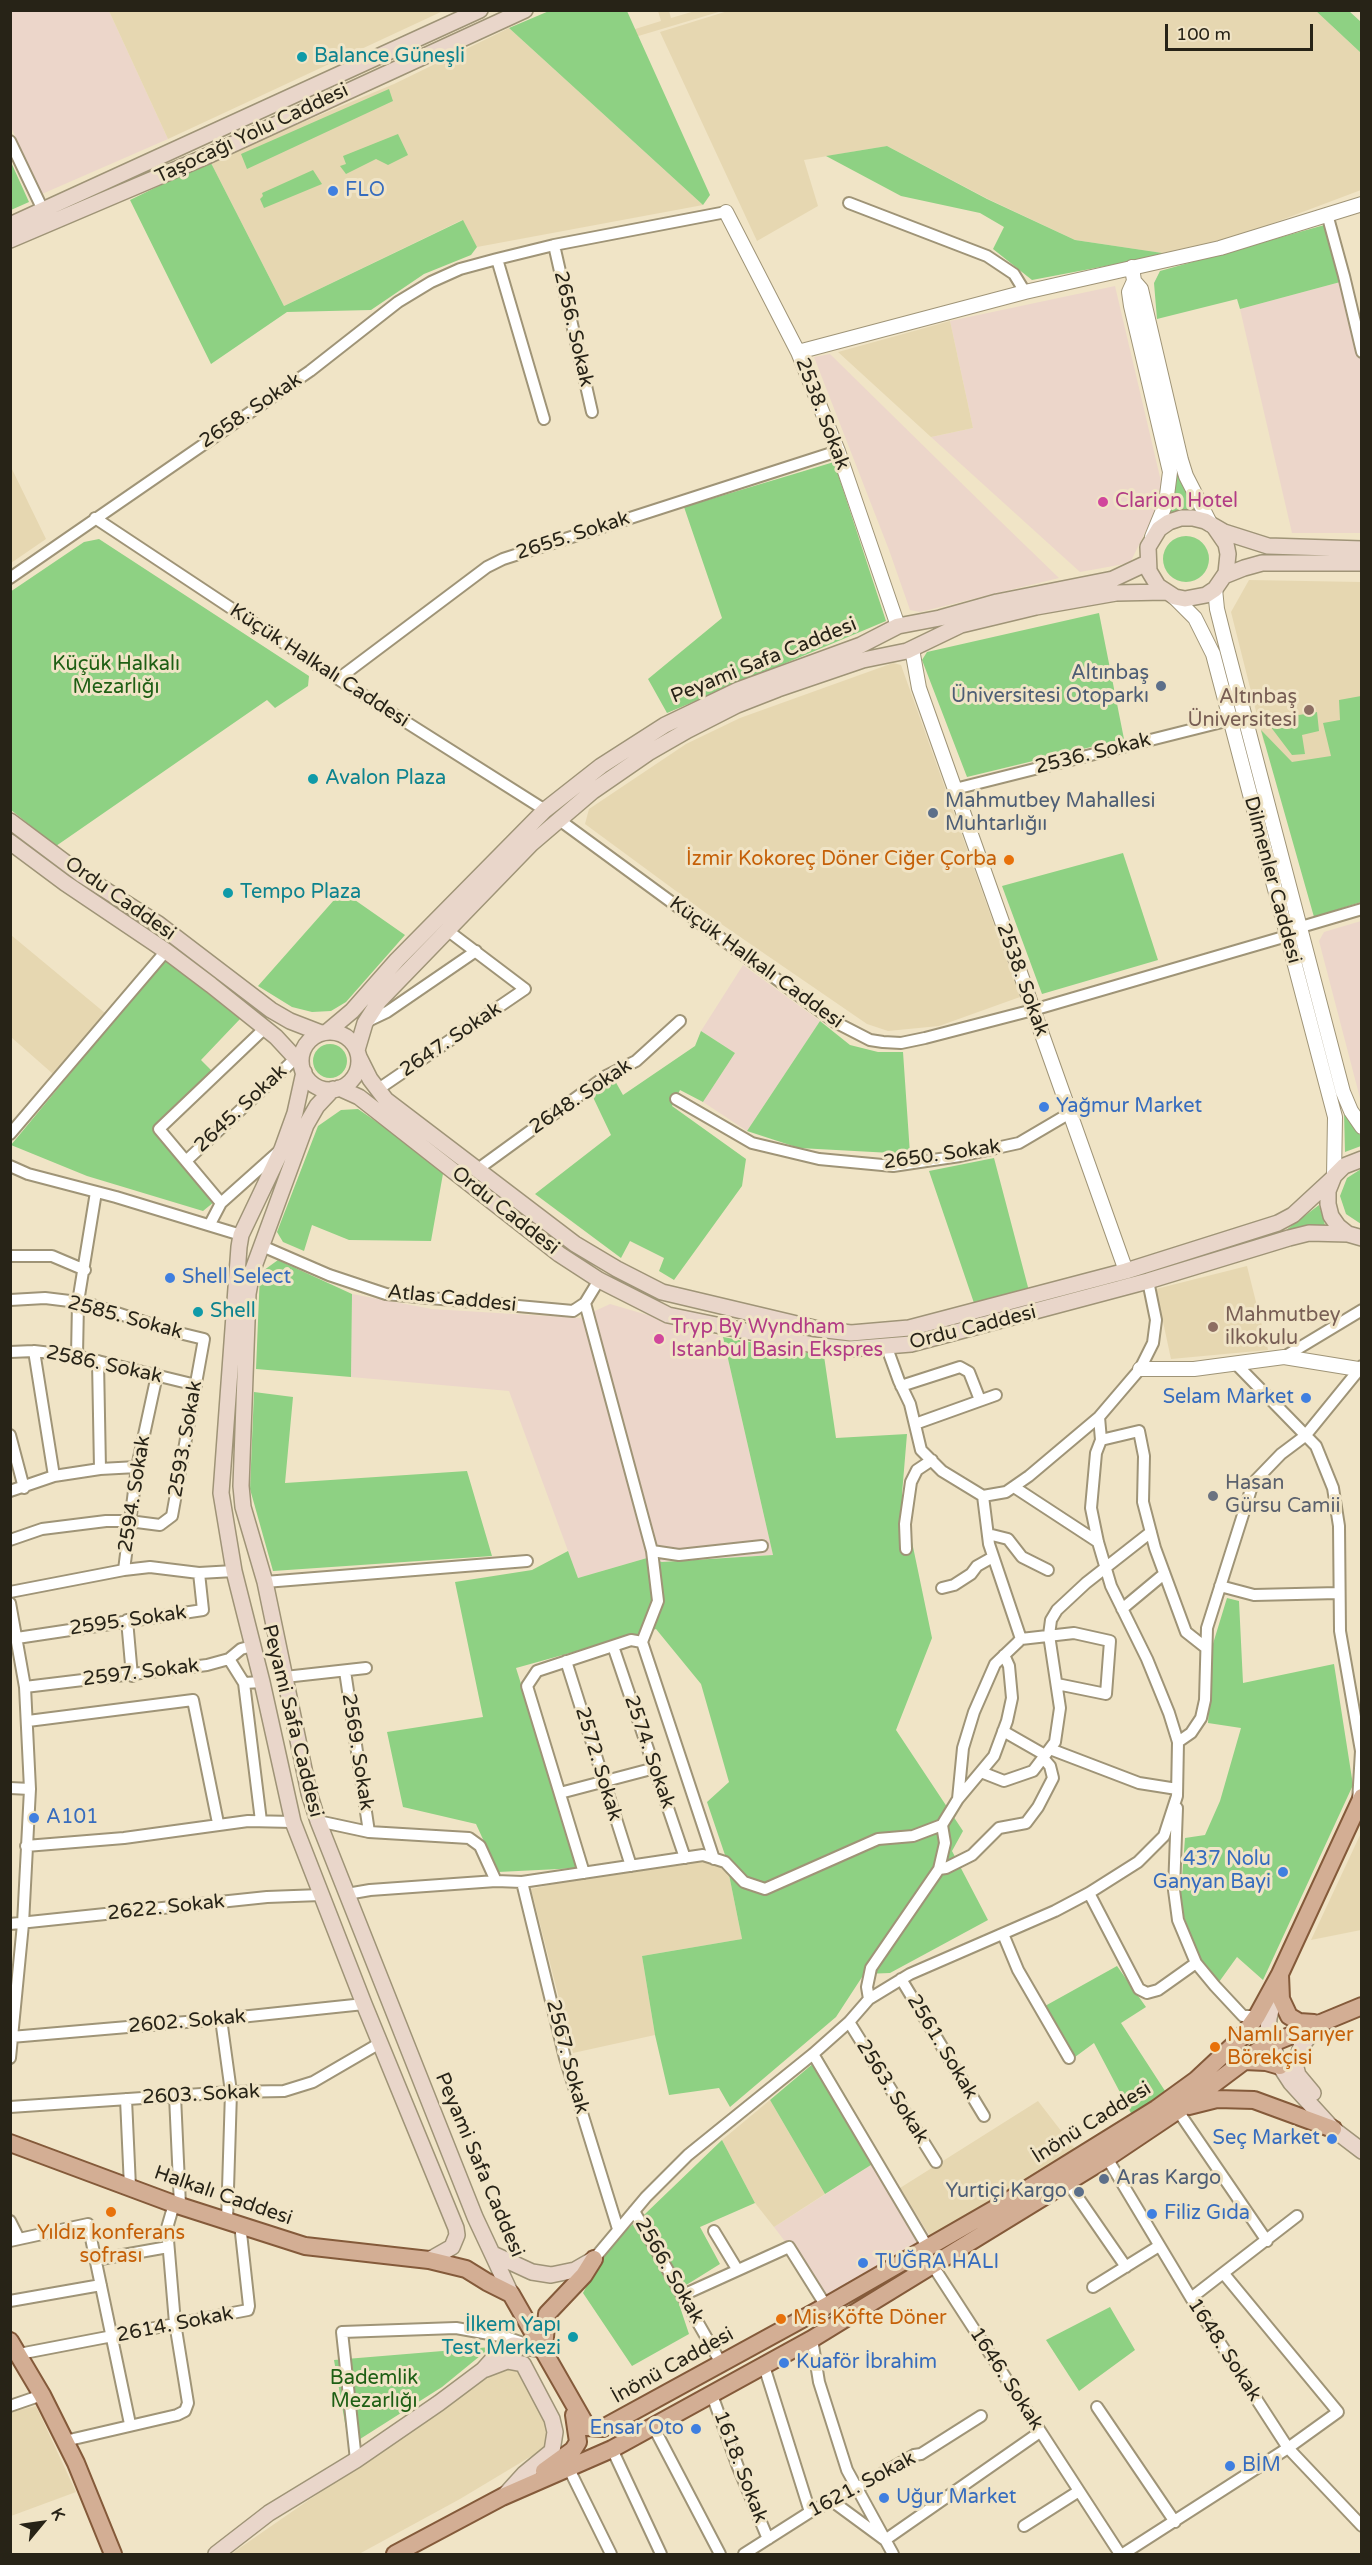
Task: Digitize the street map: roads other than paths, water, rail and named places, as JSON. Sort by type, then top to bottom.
[{"type":"main road","name":"Taşocağı Yolu Caddesi","points":[[10,240],[46,217],[480,10]]},
{"type":"main road","name":"Taşocağı Yolu Caddesi","points":[[10,225],[46,217],[205,157],[525,10]]},
{"type":"main road","points":[[10,250],[40,237],[46,217]]},
{"type":"main road","points":[[1362,549],[1268,546],[1243,540],[1193,518],[1181,518],[1169,522],[1151,539],[1147,563],[1153,579],[1169,594],[1196,598],[1220,582],[1262,563],[1362,563]]},
{"type":"main road","points":[[1213,527],[1222,536],[1228,554],[1220,582]]},
{"type":"main road","name":"Peyami Safa Caddesi","points":[[324,1033],[352,1011],[397,960],[545,810],[626,748],[693,710],[738,690],[861,645],[896,628],[997,602],[1113,579],[1147,563]]},
{"type":"main road","name":"Peyami Safa Caddesi","points":[[358,1054],[365,1023],[379,1000],[558,819],[593,791],[648,753],[737,705],[846,665],[909,650],[961,624],[1036,607],[1116,593],[1169,594]]},
{"type":"main road","points":[[896,628],[914,632],[909,650],[888,644],[896,628]]},
{"type":"main road","points":[[545,810],[558,819]]},
{"type":"main road","name":"Ordu Caddesi","points":[[10,821],[82,875],[157,923],[271,1010],[290,1021],[324,1033]]},
{"type":"main road","name":"Ordu Caddesi","points":[[10,842],[65,883],[166,951],[264,1028],[301,1064]]},
{"type":"main road","points":[[324,1033],[345,1036],[358,1054],[354,1076],[336,1089],[315,1085],[301,1064],[306,1045],[324,1033]]},
{"type":"main road","name":"Ordu Caddesi","points":[[358,1054],[377,1090],[386,1100],[575,1244],[617,1269],[662,1292],[818,1329],[851,1333],[909,1328],[1126,1271],[1278,1223],[1293,1215],[1344,1166],[1362,1159]]},
{"type":"main road","name":"Peyami Safa Caddesi","points":[[301,1064],[295,1113],[282,1149],[242,1235],[233,1304],[221,1493],[234,1571],[262,1682],[293,1822],[458,2235],[452,2247],[429,2260]]},
{"type":"main road","name":"Peyami Safa Caddesi","points":[[336,1089],[317,1106],[306,1125],[252,1272],[248,1294],[241,1486],[243,1507],[265,1582],[309,1793],[318,1821],[475,2217],[511,2294],[544,2350],[571,2403]]},
{"type":"main road","name":"Ordu Caddesi","points":[[336,1089],[359,1097],[559,1254],[599,1280],[668,1315],[813,1345],[849,1349],[887,1348],[971,1330],[1309,1233],[1356,1239]]},
{"type":"main road","points":[[1333,1178],[1328,1198],[1331,1216],[1338,1226],[1356,1239]]},
{"type":"main road","points":[[242,1235],[258,1231],[263,1242]]},
{"type":"main road","name":"İnönü Caddesi","points":[[571,2403],[586,2427],[603,2428],[928,2248],[1156,2109],[1214,2065],[1241,2038],[1257,2016],[1280,1974],[1360,1800]]},
{"type":"main road","points":[[1280,1974],[1281,1999],[1288,2016],[1299,2022],[1318,2023]]},
{"type":"main road","points":[[1280,1974],[1269,2018],[1268,2034],[1280,2066],[1291,2083],[1333,2129],[1362,2151]]},
{"type":"main road","name":"İnönü Caddesi","points":[[395,2554],[502,2498],[612,2449],[712,2396],[812,2339],[1068,2183],[1180,2109],[1270,2043],[1362,2006]]},
{"type":"main road","points":[[1318,2023],[1297,2054],[1295,2064],[1298,2075],[1335,2119],[1362,2141]]},
{"type":"main road","points":[[1244,2061],[1266,2062],[1280,2066]]},
{"type":"main road","points":[[1180,2109],[1217,2099],[1254,2100],[1295,2113],[1333,2129]]},
{"type":"main road","name":"Halkalı Caddesi","points":[[10,2143],[177,2204],[305,2246],[429,2260]]},
{"type":"main road","points":[[493,2254],[532,2272],[551,2275],[575,2271],[594,2259]]},
{"type":"main road","points":[[216,2554],[269,2513],[356,2460],[439,2403],[483,2370],[500,2351],[513,2345],[544,2350],[547,2314],[585,2275],[594,2259]]},
{"type":"main road","name":"Peyami Safa Caddesi","points":[[429,2260],[466,2269],[511,2294]]},
{"type":"main road","points":[[15,2347],[65,2441],[110,2554]]},
{"type":"main road","name":"İnönü Caddesi","points":[[483,2370],[507,2361],[523,2364],[552,2419],[555,2432],[552,2451],[524,2474],[502,2498]]},
{"type":"main road","points":[[502,2498],[559,2462],[573,2450],[578,2442],[578,2431],[571,2403]]},
{"type":"street","points":[[10,141],[46,217]]},
{"type":"street","points":[[849,203],[987,256],[1014,274],[1024,292]]},
{"type":"street","points":[[798,352],[1024,292],[1133,274],[1362,204]]},
{"type":"street","name":"2658. Sokak","points":[[10,578],[310,371],[398,302],[431,282],[460,269],[554,245],[726,212]]},
{"type":"street","name":"2538. Sokak","points":[[726,212],[798,352],[838,451],[896,628]]},
{"type":"street","points":[[1327,214],[1362,352]]},
{"type":"street","name":"2656. Sokak","points":[[554,245],[592,412]]},
{"type":"street","points":[[497,259],[544,419]]},
{"type":"street","points":[[1133,274],[1141,289],[1186,476],[1213,527]]},
{"type":"street","points":[[1133,274],[1129,292],[1130,299],[1170,472],[1166,503],[1151,539]]},
{"type":"street","name":"2655. Sokak","points":[[338,680],[487,567],[503,559],[838,451]]},
{"type":"street","name":"Küçük Halkalı Caddesi","points":[[95,518],[338,680],[545,810]]},
{"type":"street","name":"Dilmenler Caddesi","points":[[1220,582],[1217,609],[1225,641],[1343,1092],[1351,1111],[1362,1127]]},
{"type":"street","name":"Dilmenler Caddesi","points":[[1169,594],[1195,618],[1208,640],[1335,1117],[1333,1178]]},
{"type":"street","name":"2538. Sokak","points":[[909,650],[905,660],[919,688],[1126,1271]]},
{"type":"street","name":"2536. Sokak","points":[[955,789],[1230,720]]},
{"type":"street","name":"Küçük Halkalı Caddesi","points":[[558,819],[836,1022],[870,1040],[901,1043],[1033,1010],[1287,936]]},
{"type":"street","points":[[1301,927],[1362,909]]},
{"type":"street","points":[[365,1023],[387,1012],[476,951],[447,930]]},
{"type":"street","points":[[10,1134],[166,951]]},
{"type":"street","name":"2647. Sokak","points":[[377,1090],[525,989],[476,951]]},
{"type":"street","name":"2648. Sokak","points":[[478,1169],[606,1076],[636,1060],[680,1021]]},
{"type":"street","points":[[220,1203],[159,1130],[264,1028]]},
{"type":"street","name":"2645. Sokak","points":[[186,1161],[301,1064]]},
{"type":"street","name":"2650. Sokak","points":[[676,1099],[752,1143],[819,1159],[893,1166],[960,1156],[1019,1143],[1070,1113]]},
{"type":"street","points":[[210,1224],[220,1203],[282,1149]]},
{"type":"street","points":[[10,1166],[28,1174],[210,1224],[242,1235]]},
{"type":"street","points":[[77,1356],[78,1302],[96,1192]]},
{"type":"street","name":"Atlas Caddesi","points":[[263,1242],[330,1275],[386,1293],[573,1311],[585,1303]]},
{"type":"street","points":[[10,1256],[52,1256],[85,1270]]},
{"type":"street","points":[[599,1280],[585,1303],[652,1551],[658,1601],[642,1642],[714,1858]]},
{"type":"street","points":[[887,1348],[910,1404],[921,1450],[942,1471],[983,1496],[1006,1492],[1099,1417],[1140,1369],[1153,1343],[1156,1320],[1148,1281]]},
{"type":"street","name":"2585. Sokak","points":[[10,1300],[45,1298],[78,1302],[204,1339]]},
{"type":"street","points":[[1284,1357],[1362,1310]]},
{"type":"street","name":"2593. Sokak","points":[[10,1540],[42,1529],[106,1521],[160,1525],[172,1516],[204,1339]]},
{"type":"street","points":[[34,1351],[54,1476]]},
{"type":"street","name":"2586. Sokak","points":[[10,1352],[34,1351],[77,1356],[196,1385]]},
{"type":"street","points":[[1140,1369],[1194,1369],[1284,1357],[1360,1368]]},
{"type":"street","points":[[98,1361],[100,1469]]},
{"type":"street","points":[[1236,1364],[1316,1446],[1333,1488],[1339,1526],[1340,1631],[1361,1752],[1360,1800]]},
{"type":"street","points":[[901,1386],[960,1367],[969,1372],[980,1400]]},
{"type":"street","points":[[1178,1742],[1191,1733],[1201,1718],[1205,1700],[1207,1628],[1253,1482],[1281,1454],[1305,1436],[1360,1368]]},
{"type":"street","name":"2594. Sokak","points":[[10,1592],[124,1570],[137,1467],[157,1376]]},
{"type":"street","points":[[915,1424],[996,1395]]},
{"type":"street","points":[[1099,1417],[1101,1440],[1096,1453],[1091,1508],[1098,1542],[1122,1609],[1147,1659],[1178,1742],[1174,1890],[1178,1920],[1196,1963],[1243,2016],[1257,2016]]},
{"type":"street","points":[[1101,1440],[1139,1431],[1144,1456],[1143,1502],[1151,1533],[1186,1632],[1205,1647]]},
{"type":"street","points":[[10,1435],[24,1488]]},
{"type":"street","points":[[906,1549],[905,1524],[912,1478],[921,1466],[932,1461]]},
{"type":"street","points":[[10,1491],[54,1476],[100,1469],[137,1467]]},
{"type":"street","points":[[1014,1487],[1098,1542]]},
{"type":"street","points":[[983,1496],[993,1557],[1021,1639]]},
{"type":"street","points":[[981,1772],[1004,1781],[1033,1771],[1055,1742],[1060,1708],[1049,1635],[1051,1620],[1057,1610],[1105,1566],[1151,1533]]},
{"type":"street","points":[[988,1534],[1008,1539],[1023,1557],[1048,1570]]},
{"type":"street","points":[[652,1551],[679,1555],[762,1546]]},
{"type":"street","points":[[942,1588],[954,1585],[972,1574],[977,1566],[993,1557]]},
{"type":"street","points":[[265,1582],[527,1561]]},
{"type":"street","points":[[124,1570],[150,1567],[199,1573],[234,1571]]},
{"type":"street","name":"2595. Sokak","points":[[17,1638],[203,1610],[199,1573]]},
{"type":"street","points":[[1122,1609],[1164,1574]]},
{"type":"street","points":[[1220,1586],[1254,1595],[1338,1593]]},
{"type":"street","points":[[10,1603],[25,1688],[30,1789],[23,1924],[10,2058]]},
{"type":"street","points":[[127,1620],[132,1676]]},
{"type":"street","points":[[958,1799],[963,1748],[974,1713],[995,1664],[1021,1639],[1074,1633],[1110,1641],[1106,1694],[1057,1684]]},
{"type":"street","points":[[584,1873],[527,1686],[537,1671],[632,1640],[642,1642]]},
{"type":"street","name":"2574. Sokak","points":[[613,1646],[685,1858]]},
{"type":"street","name":"2597. Sokak","points":[[25,1688],[207,1665],[229,1659],[241,1649],[252,1647]]},
{"type":"street","points":[[347,1894],[370,1890],[496,1881],[522,1882],[704,1855],[725,1862],[744,1882],[765,1889],[878,1839],[913,1836],[942,1825],[958,1799],[994,1756],[1012,1698],[1009,1666],[1004,1655]]},
{"type":"street","points":[[229,1659],[244,1683],[261,1821]]},
{"type":"street","name":"2572. Sokak","points":[[566,1661],[631,1866]]},
{"type":"street","points":[[285,1677],[366,1668]]},
{"type":"street","name":"2569. Sokak","points":[[345,1671],[369,1832]]},
{"type":"street","points":[[244,1683],[262,1682]]},
{"type":"street","points":[[28,1721],[193,1700],[218,1823]]},
{"type":"street","points":[[1003,1731],[1046,1754],[1139,1783],[1177,1792]]},
{"type":"street","points":[[939,1869],[946,1868],[972,1855],[999,1828],[1026,1823],[1038,1808],[1053,1778],[1046,1754]]},
{"type":"street","points":[[560,1793],[655,1768]]},
{"type":"street","points":[[10,1788],[30,1789]]},
{"type":"street","points":[[594,2259],[634,2211],[688,2155],[813,2054],[849,2022],[868,1999],[901,1979],[1089,1893],[1138,1862],[1164,1836],[1177,1792]]},
{"type":"street","points":[[318,1821],[369,1832],[469,1838],[480,1846],[496,1881]]},
{"type":"street","points":[[26,1846],[124,1838],[218,1823],[293,1822]]},
{"type":"street","points":[[868,1999],[867,1987],[871,1968],[918,1903],[939,1869],[945,1843],[942,1825]]},
{"type":"street","name":"2567. Sokak","points":[[522,1882],[565,2058],[618,2229]]},
{"type":"street","points":[[1089,1893],[1139,1989],[1147,1993],[1158,1990],[1196,1963]]},
{"type":"street","name":"2622. Sokak","points":[[10,1924],[267,1897],[321,1894]]},
{"type":"street","points":[[1003,1934],[1018,1970],[1069,2058]]},
{"type":"street","name":"2561. Sokak","points":[[901,1979],[984,2116]]},
{"type":"street","name":"2602. Sokak","points":[[11,2037],[364,2004]]},
{"type":"street","points":[[221,2019],[231,2092],[235,2223]]},
{"type":"street","name":"2563. Sokak","points":[[849,2022],[936,2162]]},
{"type":"street","name":"2603. Sokak","points":[[10,2107],[231,2092],[284,2091],[314,2082],[380,2043]]},
{"type":"street","points":[[813,2054],[928,2248]]},
{"type":"street","points":[[65,2441],[130,2424],[177,2415],[185,2410],[188,2403],[175,2323],[167,2228],[177,2204],[175,2096]]},
{"type":"street","points":[[126,2099],[130,2187]]},
{"type":"street","points":[[1180,2109],[1267,2241]]},
{"type":"street","name":"1648. Sokak","points":[[1107,2158],[1191,2298],[1288,2448],[1362,2526]]},
{"type":"street","points":[[1068,2183],[1126,2267]]},
{"type":"street","name":"2566. Sokak","points":[[634,2211],[721,2363]]},
{"type":"street","points":[[1191,2298],[1297,2216]]},
{"type":"street","points":[[10,2221],[15,2240],[88,2224],[130,2424]]},
{"type":"street","name":"2614. Sokak","points":[[15,2347],[111,2337],[248,2310],[241,2233],[235,2223]]},
{"type":"street","points":[[714,2231],[737,2269]]},
{"type":"street","points":[[1093,2287],[1159,2246]]},
{"type":"street","points":[[95,2260],[168,2247]]},
{"type":"street","points":[[683,2295],[789,2247],[826,2306]]},
{"type":"street","name":"1646. Sokak","points":[[933,2266],[1122,2554]]},
{"type":"street","points":[[1122,2554],[1143,2550],[1175,2522],[1288,2448],[1338,2412],[1224,2274]]},
{"type":"street","points":[[10,2301],[101,2285]]},
{"type":"street","points":[[356,2460],[342,2332],[456,2328],[506,2337],[544,2350]]},
{"type":"street","points":[[812,2339],[819,2382],[847,2470],[893,2554]]},
{"type":"street","points":[[764,2366],[810,2512]]},
{"type":"street","points":[[10,2406],[42,2396]]},
{"type":"street","name":"1618. Sokak","points":[[712,2396],[768,2539]]},
{"type":"street","points":[[1097,2407],[1175,2522]]},
{"type":"street","name":"1621. Sokak","points":[[744,2554],[810,2512],[914,2455],[921,2454],[981,2416]]},
{"type":"street","points":[[653,2426],[720,2554]]},
{"type":"street","points":[[885,2540],[1040,2432]]},
{"type":"street","points":[[612,2449],[661,2554]]},
{"type":"street","points":[[569,2469],[611,2554]]},
{"type":"street","points":[[1023,2526],[1079,2491]]},
{"type":"street","points":[[832,2501],[885,2540]]},
{"type":"place","name":"Balance Güneşli","points":[[302,57]]},
{"type":"place","name":"FLO","points":[[333,191]]},
{"type":"place","name":"Clarion Hotel","points":[[1103,502]]},
{"type":"place","name":"Altınbaş Üniversitesi Otoparkı","points":[[1161,686]]},
{"type":"place","name":"Altınbaş Üniversitesi","points":[[1309,710]]},
{"type":"place","name":"Avalon Plaza","points":[[313,779]]},
{"type":"place","name":"Mahmutbey Mahallesi Muhtarlığıı","points":[[933,813]]},
{"type":"place","name":"İzmir Kokoreç Döner Ciğer Çorba","points":[[1009,860]]},
{"type":"place","name":"Tempo Plaza","points":[[228,893]]},
{"type":"place","name":"Yağmur Market","points":[[1044,1107]]},
{"type":"place","name":"Shell Select","points":[[170,1278]]},
{"type":"place","name":"Shell","points":[[198,1312]]},
{"type":"place","name":"Mahmutbey ilkokulu","points":[[1213,1327]]},
{"type":"place","name":"Tryp By Wyndham Istanbul Basin Ekspres","points":[[659,1339]]},
{"type":"place","name":"Selam Market","points":[[1306,1398]]},
{"type":"place","name":"Hasan Gürsu Camii","points":[[1213,1496]]},
{"type":"place","name":"A101","points":[[34,1818]]},
{"type":"place","name":"437 Nolu Ganyan Bayi","points":[[1283,1872]]},
{"type":"place","name":"Namlı Sarıyer Börekçisi","points":[[1215,2047]]},
{"type":"place","name":"Seç Market","points":[[1332,2139]]},
{"type":"place","name":"Aras Kargo","points":[[1104,2179]]},
{"type":"place","name":"Yurtiçi Kargo","points":[[1079,2192]]},
{"type":"place","name":"Yıldız konferans sofrası","points":[[111,2212]]},
{"type":"place","name":"Filiz Gıda","points":[[1152,2214]]},
{"type":"place","name":"TUĞRA HALI","points":[[863,2263]]},
{"type":"place","name":"Mis Köfte Döner","points":[[781,2319]]},
{"type":"place","name":"İlkem Yapı Test Merkezi","points":[[573,2337]]},
{"type":"place","name":"Kuaför İbrahim","points":[[784,2363]]},
{"type":"place","name":"Ensar Oto","points":[[696,2429]]},
{"type":"place","name":"BİM","points":[[1230,2466]]},
{"type":"place","name":"Uğur Market","points":[[884,2498]]},
{"type":"park label","name":"Küçük Halkalı Mezarlığı","points":[[116,676]]},
{"type":"park label","name":"Bademlik Mezarlığı","points":[[374,2390]]}]
